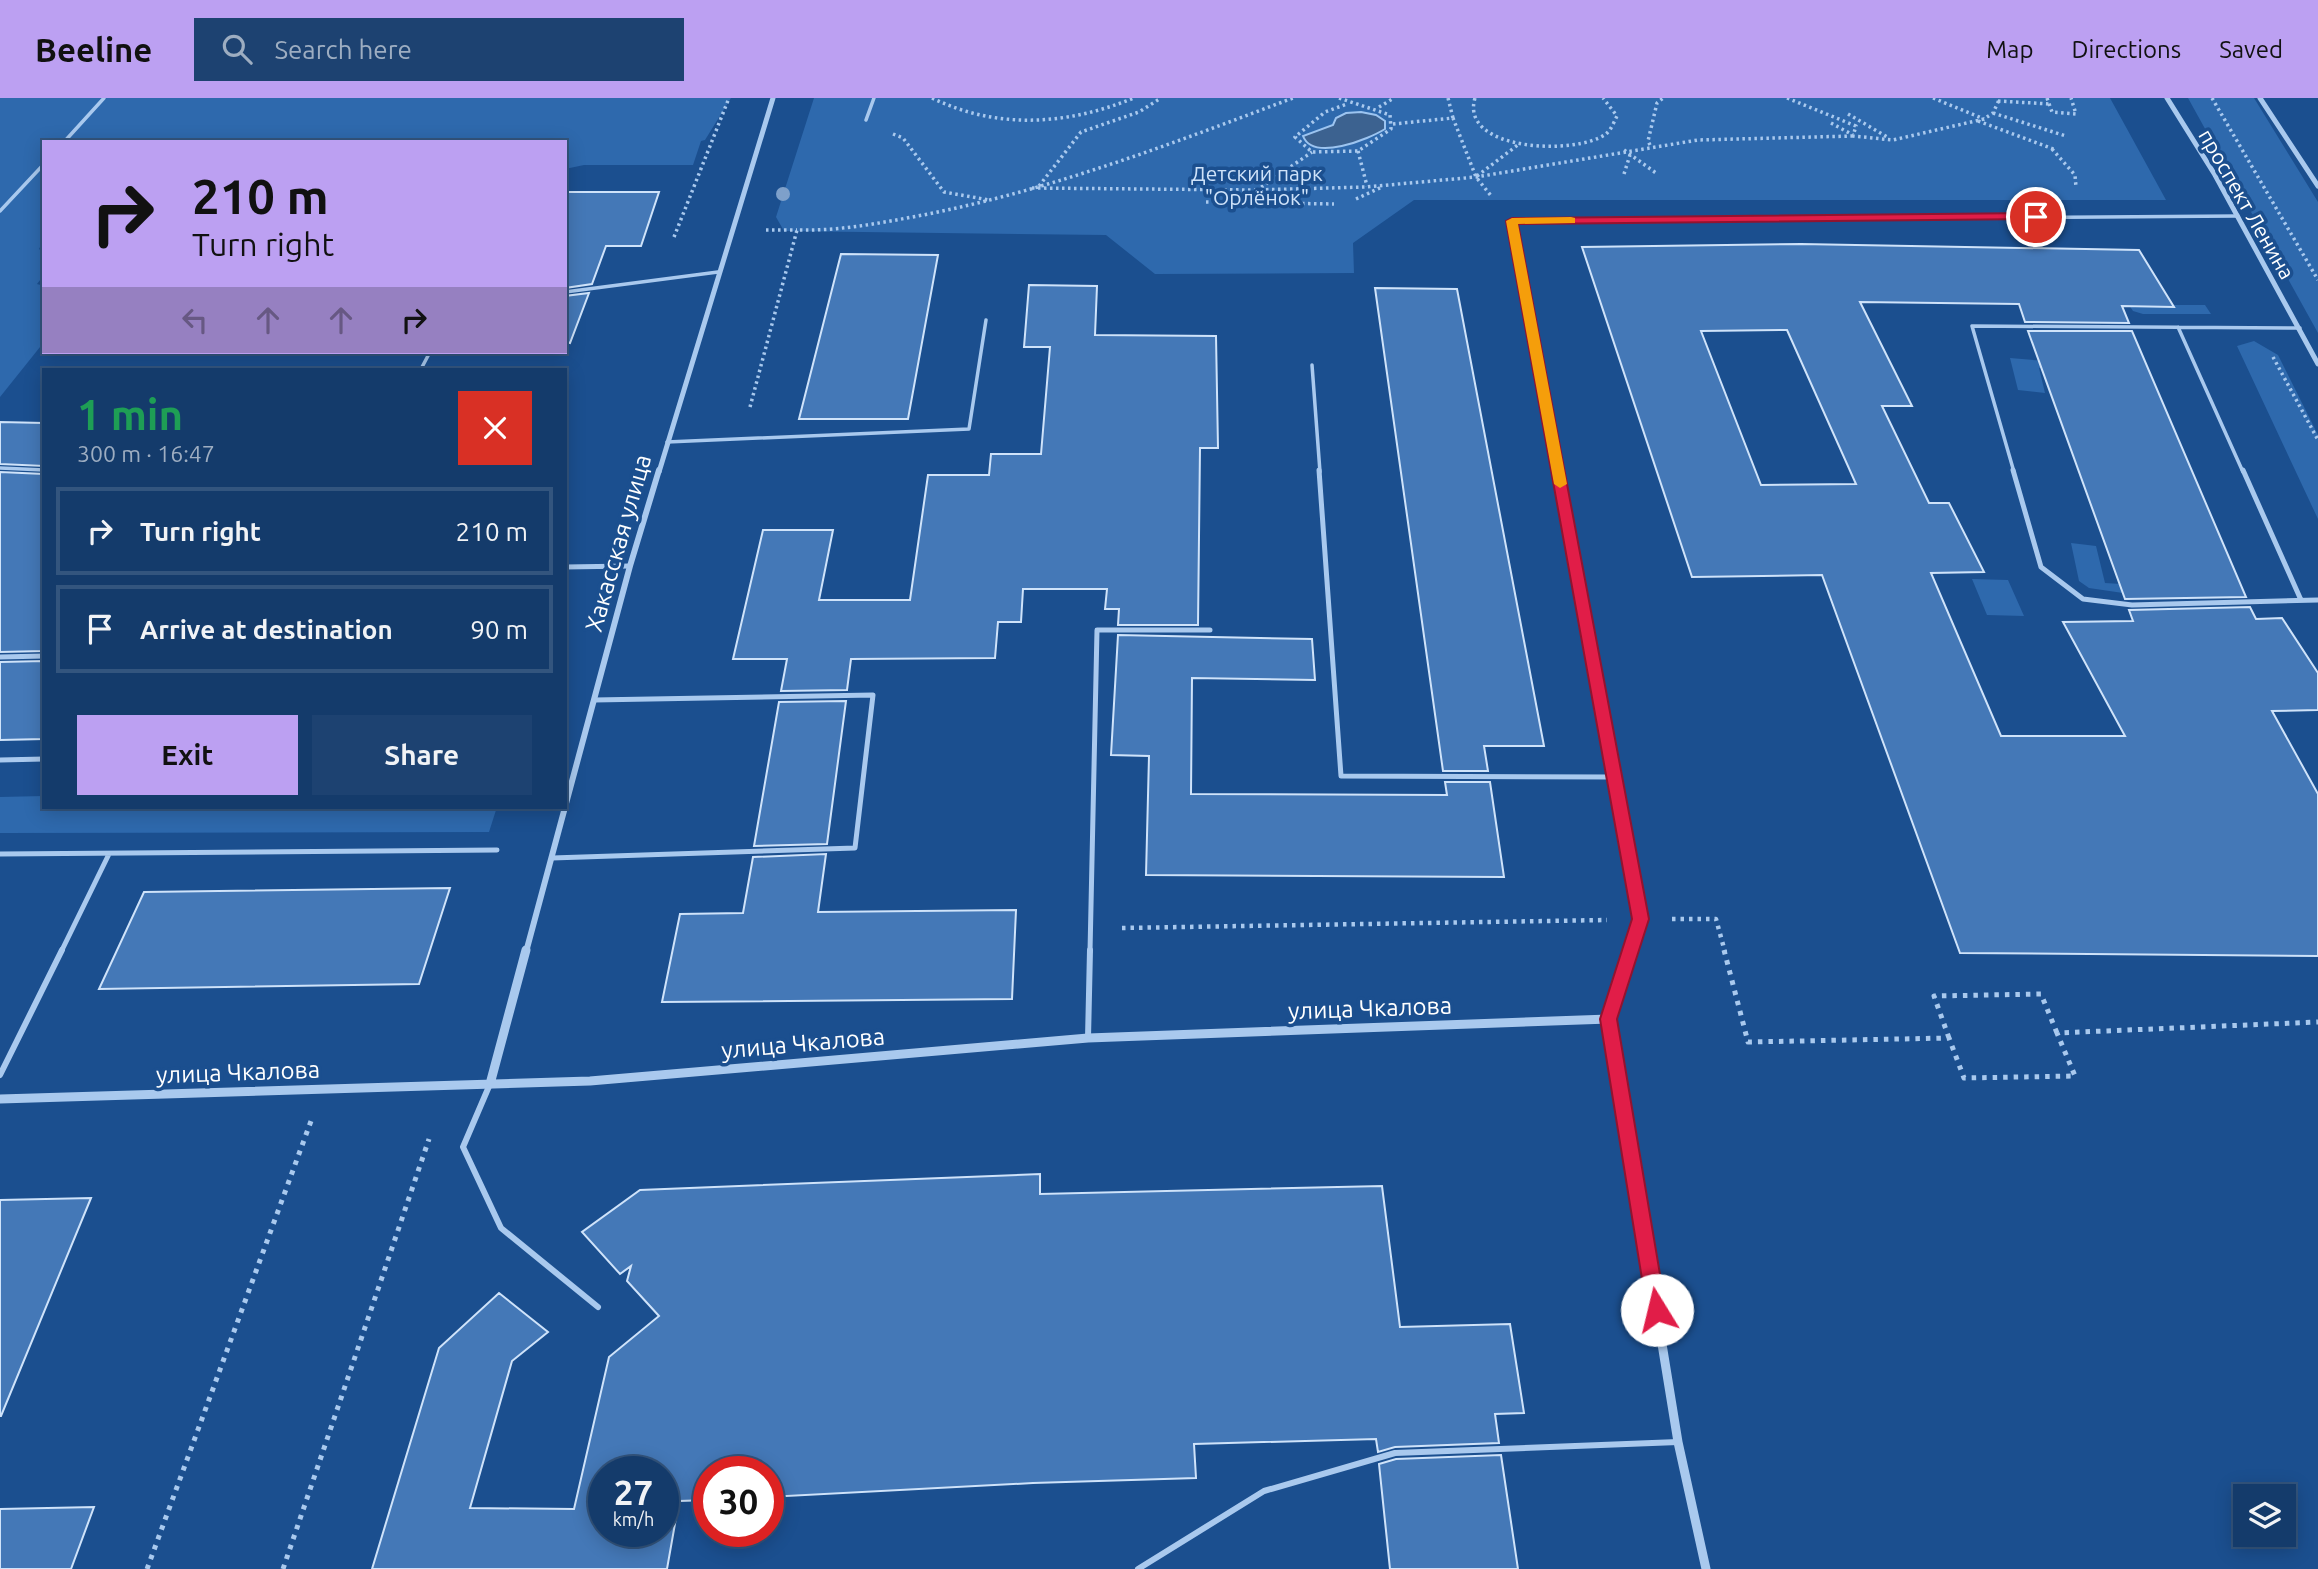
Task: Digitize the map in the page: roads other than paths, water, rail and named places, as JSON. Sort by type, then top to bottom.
[{"type":"street","name":"Хакасская улица","points":[[567,800],[630,566],[773,98]]},
{"type":"street","name":"проспект Ленина","points":[[2167,98],[2238,216],[2318,364]]},
{"type":"street","points":[[2260,98],[2318,186]]},
{"type":"street","points":[[1512,221],[1640,919],[1609,1019],[1678,1442],[1706,1569]]},
{"type":"street","name":"Хакасская улица","points":[[490,1084],[565,809]]},
{"type":"street","name":"улица Чкалова","points":[[0,1099],[590,1081],[1088,1038],[1609,1019]]},
{"type":"lane","points":[[66,140],[104,98]]},
{"type":"lane","points":[[866,120],[874,98]]},
{"type":"lane","points":[[0,211],[42,166]]},
{"type":"lane","points":[[1512,221],[2238,216]]},
{"type":"lane","points":[[567,292],[718,272]]},
{"type":"lane","points":[[667,442],[969,429],[986,320]]},
{"type":"lane","points":[[2300,328],[1972,326],[2041,567],[2082,599],[2132,605],[2318,600]]},
{"type":"lane","points":[[2178,327],[2301,600]]},
{"type":"lane","points":[[1312,365],[1341,776],[1614,778]]},
{"type":"lane","points":[[0,468],[42,470]]},
{"type":"lane","points":[[567,566],[630,566]]},
{"type":"lane","points":[[1088,1038],[1097,630],[1210,629]]},
{"type":"lane","points":[[0,657],[42,656]]},
{"type":"lane","points":[[552,858],[855,848],[873,695],[593,700]]},
{"type":"lane","points":[[0,760],[42,759]]},
{"type":"lane","points":[[0,854],[497,849]]},
{"type":"lane","points":[[0,1075],[109,854]]},
{"type":"lane","points":[[490,1084],[463,1147],[500,1228],[598,1307]]},
{"type":"lane","points":[[1138,1569],[1264,1491],[1395,1453],[1678,1442]]},
{"type":"park label","name":"Детский парк \"Орлёнок\"","points":[[1257,185]]}]
